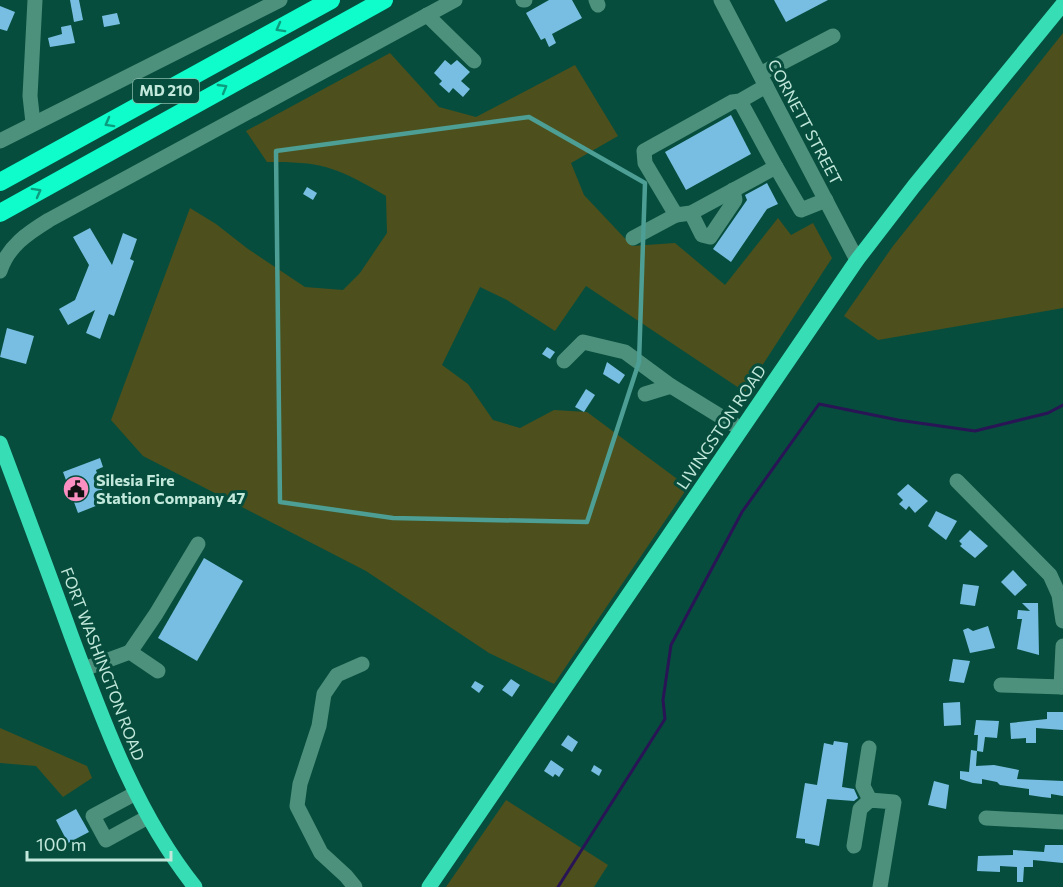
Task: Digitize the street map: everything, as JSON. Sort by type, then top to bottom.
[{"type":"highway","name":"MD 210","points":[[0,182],[331,0]]},
{"type":"highway","name":"MD 210","points":[[4,211],[384,0]]},
{"type":"main road","name":"LIVINGSTON ROAD","points":[[429,887],[858,260],[921,177],[1063,4]]},
{"type":"main road","name":"FORT WASHINGTON ROAD","points":[[0,443],[84,669],[136,793],[148,817],[195,887]]},
{"type":"street","points":[[33,123],[30,96],[35,0]]},
{"type":"street","points":[[0,141],[279,0]]},
{"type":"street","points":[[0,271],[9,252],[18,242],[49,220],[455,0]]},
{"type":"street","name":"CORNETT STREET","points":[[721,0],[858,260]]},
{"type":"street","points":[[427,15],[474,61]]},
{"type":"street","points":[[733,190],[735,200],[710,237],[702,235],[645,163],[644,151],[732,102],[740,101],[763,80],[833,36]]},
{"type":"street","points":[[740,101],[801,210],[826,200]]},
{"type":"street","points":[[633,238],[776,167]]},
{"type":"street","points":[[564,361],[583,342],[625,352],[671,386],[741,429]]},
{"type":"street","points":[[645,394],[671,386]]},
{"type":"street","points":[[957,482],[1050,574],[1059,595],[1063,621]]},
{"type":"street","points":[[84,669],[129,652],[156,614],[198,544]]},
{"type":"street","points":[[1001,686],[1062,687],[1063,646]]},
{"type":"street","points":[[129,652],[158,671]]},
{"type":"street","points":[[355,887],[321,853],[297,806],[300,784],[319,726],[324,694],[337,675],[362,664]]},
{"type":"street","points":[[869,748],[863,786],[870,800]]},
{"type":"street","points":[[136,793],[93,816],[106,840],[148,817]]},
{"type":"street","points":[[854,846],[860,809],[870,800],[894,802],[880,887]]},
{"type":"street","points":[[986,819],[1063,822]]},
{"type":"highlighted area","points":[[529,117],[645,183],[639,362],[587,522],[393,518],[280,502],[276,151]]},
{"type":"green space","points":[[1063,33],[1063,308],[878,340],[844,316],[893,246]]},
{"type":"green space","points":[[390,53],[439,107],[476,117],[575,65],[618,136],[571,163],[584,195],[632,246],[675,243],[725,285],[778,218],[791,235],[813,223],[832,258],[745,392],[586,286],[555,331],[507,300],[480,287],[442,365],[468,384],[493,420],[520,428],[554,410],[587,412],[688,487],[554,684],[489,653],[366,571],[143,456],[111,420],[190,208],[305,287],[343,290],[360,273],[387,233],[386,196],[330,168],[302,163],[267,162],[246,131]]},
{"type":"green space","points":[[0,728],[87,766],[92,778],[63,797],[36,766],[0,763]]},
{"type":"green space","points":[[506,800],[608,865],[594,887],[446,887]]},
{"type":"building","points":[[70,0],[79,0],[83,20],[74,22]]},
{"type":"building","points":[[549,0],[572,0],[582,18],[552,34],[556,43],[549,47],[545,38],[541,40],[526,13]]},
{"type":"building","points":[[774,0],[828,0],[786,22]]},
{"type":"building","points":[[0,6],[15,12],[7,31],[0,29]]},
{"type":"building","points":[[117,13],[120,24],[104,27],[102,16]]},
{"type":"building","points":[[71,25],[75,43],[50,47],[48,38],[62,34],[61,27]]},
{"type":"building","points":[[445,60],[451,65],[457,60],[470,72],[461,81],[470,89],[463,97],[453,88],[449,93],[439,84],[442,81],[434,73]]},
{"type":"building","points":[[731,115],[751,154],[686,190],[665,152]]},
{"type":"building","points":[[767,183],[778,204],[767,209],[731,262],[713,249],[747,200],[745,195]]},
{"type":"building","points":[[307,187],[317,193],[313,200],[303,194]]},
{"type":"building","points":[[90,228],[112,265],[123,233],[137,239],[130,259],[134,261],[114,316],[109,314],[100,339],[86,333],[95,310],[68,325],[59,309],[75,300],[89,265],[73,237]]},
{"type":"building","points":[[7,328],[34,336],[26,364],[0,357]]},
{"type":"building","points":[[547,347],[555,352],[550,359],[542,354]]},
{"type":"building","points":[[607,362],[625,375],[619,384],[603,374]]},
{"type":"building","points":[[586,389],[595,395],[584,412],[575,407]]},
{"type":"building","points":[[100,458],[103,467],[96,470],[106,502],[78,513],[63,472]]},
{"type":"building","points":[[908,484],[928,501],[915,513],[909,506],[906,510],[899,504],[903,500],[897,494]]},
{"type":"building","points":[[936,511],[957,521],[946,540],[928,526]]},
{"type":"building","points":[[970,530],[988,546],[975,558],[960,546],[962,544],[959,541]]},
{"type":"building","points":[[204,558],[243,581],[197,661],[158,638]]},
{"type":"building","points":[[1013,570],[1027,585],[1015,596],[1001,582]]},
{"type":"building","points":[[963,584],[979,586],[975,606],[960,604]]},
{"type":"building","points":[[1022,603],[1038,603],[1039,655],[1017,649],[1022,619],[1017,619],[1018,610],[1030,611]]},
{"type":"building","points":[[988,626],[995,648],[970,653],[963,630],[968,628],[973,631]]},
{"type":"building","points":[[953,659],[970,661],[964,683],[949,681]]},
{"type":"building","points":[[511,679],[520,685],[512,697],[502,690]]},
{"type":"building","points":[[475,681],[484,686],[479,693],[471,687]]},
{"type":"building","points":[[960,702],[961,725],[944,726],[943,703]]},
{"type":"building","points":[[1047,712],[1063,712],[1063,730],[1036,728],[1036,743],[1026,743],[1026,738],[1011,739],[1010,723],[1047,719]]},
{"type":"building","points":[[976,720],[999,721],[997,738],[985,737],[983,752],[977,751],[978,735],[974,735]]},
{"type":"building","points":[[568,735],[578,742],[572,752],[561,745]]},
{"type":"building","points":[[834,741],[848,743],[842,787],[854,789],[858,798],[854,801],[827,799],[819,846],[805,843],[805,839],[796,838],[805,783],[817,785],[824,743],[833,745]]},
{"type":"building","points":[[971,750],[977,751],[976,766],[994,765],[1019,770],[1017,779],[1063,781],[1063,796],[1051,794],[1051,798],[1029,795],[1029,789],[1000,785],[997,782],[982,779],[982,784],[960,779],[960,771],[969,772]]},
{"type":"building","points":[[551,760],[564,769],[559,777],[555,774],[553,777],[544,771]]},
{"type":"building","points":[[594,765],[602,770],[599,776],[591,771]]},
{"type":"building","points":[[934,781],[949,785],[946,809],[928,805]]},
{"type":"building","points":[[76,809],[89,832],[68,843],[56,820]]},
{"type":"building","points":[[1045,845],[1063,845],[1063,863],[1033,860],[1033,867],[1024,867],[1023,882],[1017,882],[1017,867],[1000,866],[1000,872],[977,871],[978,856],[1013,855],[1013,850],[1044,852]]},
{"type":"waterway","points":[[558,887],[665,719],[663,700],[671,645],[742,512],[819,404],[898,420],[975,431],[1048,413],[1063,405]]},
{"type":"place","name":"Silesia Fire Station Company 47","points":[[76,489]]}]
